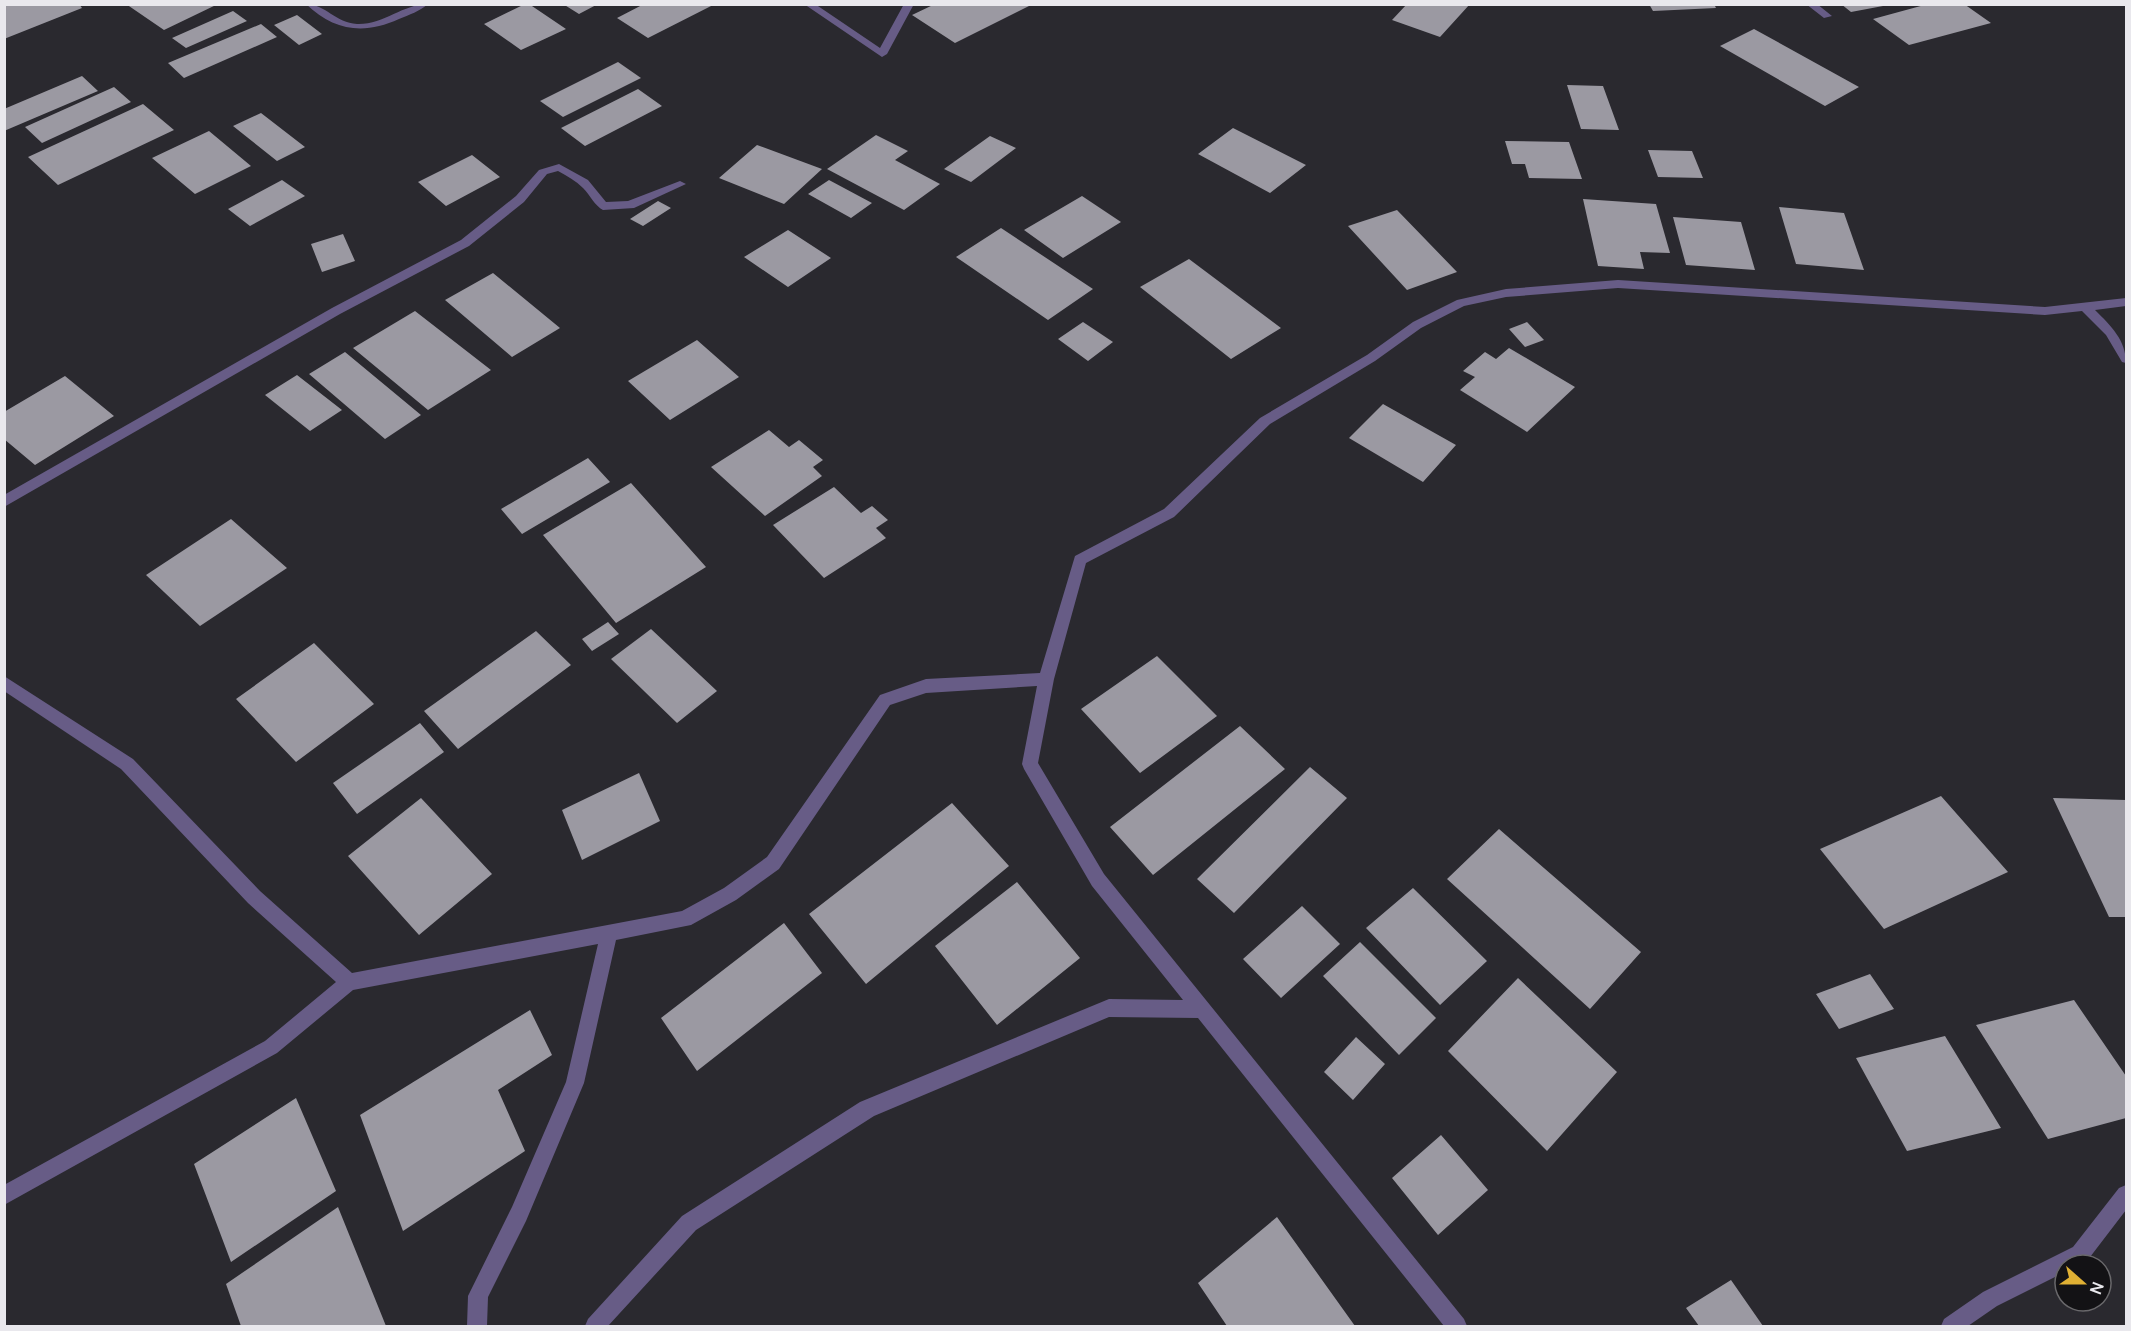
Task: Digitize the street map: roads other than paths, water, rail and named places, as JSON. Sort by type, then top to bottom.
[{"type":"street","points":[[310,4],[340,24],[358,26],[378,24],[424,4]]},
{"type":"street","points":[[808,4],[882,54],[909,4]]},
{"type":"street","points":[[1810,4],[1827,16]]},
{"type":"street","points":[[4,502],[306,328],[465,243],[520,199],[543,172],[559,167],[577,176],[589,184],[603,206],[630,205],[680,184]]},
{"type":"street","points":[[1457,1326],[1098,880],[1030,764],[1046,679],[1080,560],[1169,513],[1265,421],[1371,358],[1416,325],[1461,303],[1506,293],[1618,284],[2044,310],[2127,302]]},
{"type":"street","points":[[2084,306],[2110,332],[2127,359]]},
{"type":"street","points":[[4,1196],[271,1047],[348,982],[685,919],[730,894],[773,863],[885,700],[926,686],[1046,679]]},
{"type":"street","points":[[4,682],[127,764],[254,897],[348,982]]},
{"type":"street","points":[[477,1326],[478,1296],[519,1214],[575,1083],[609,933]]},
{"type":"street","points":[[595,1326],[689,1223],[867,1109],[1109,1008],[1200,1009]]},
{"type":"street","points":[[1951,1326],[1990,1299],[2080,1254],[2127,1195]]}]
